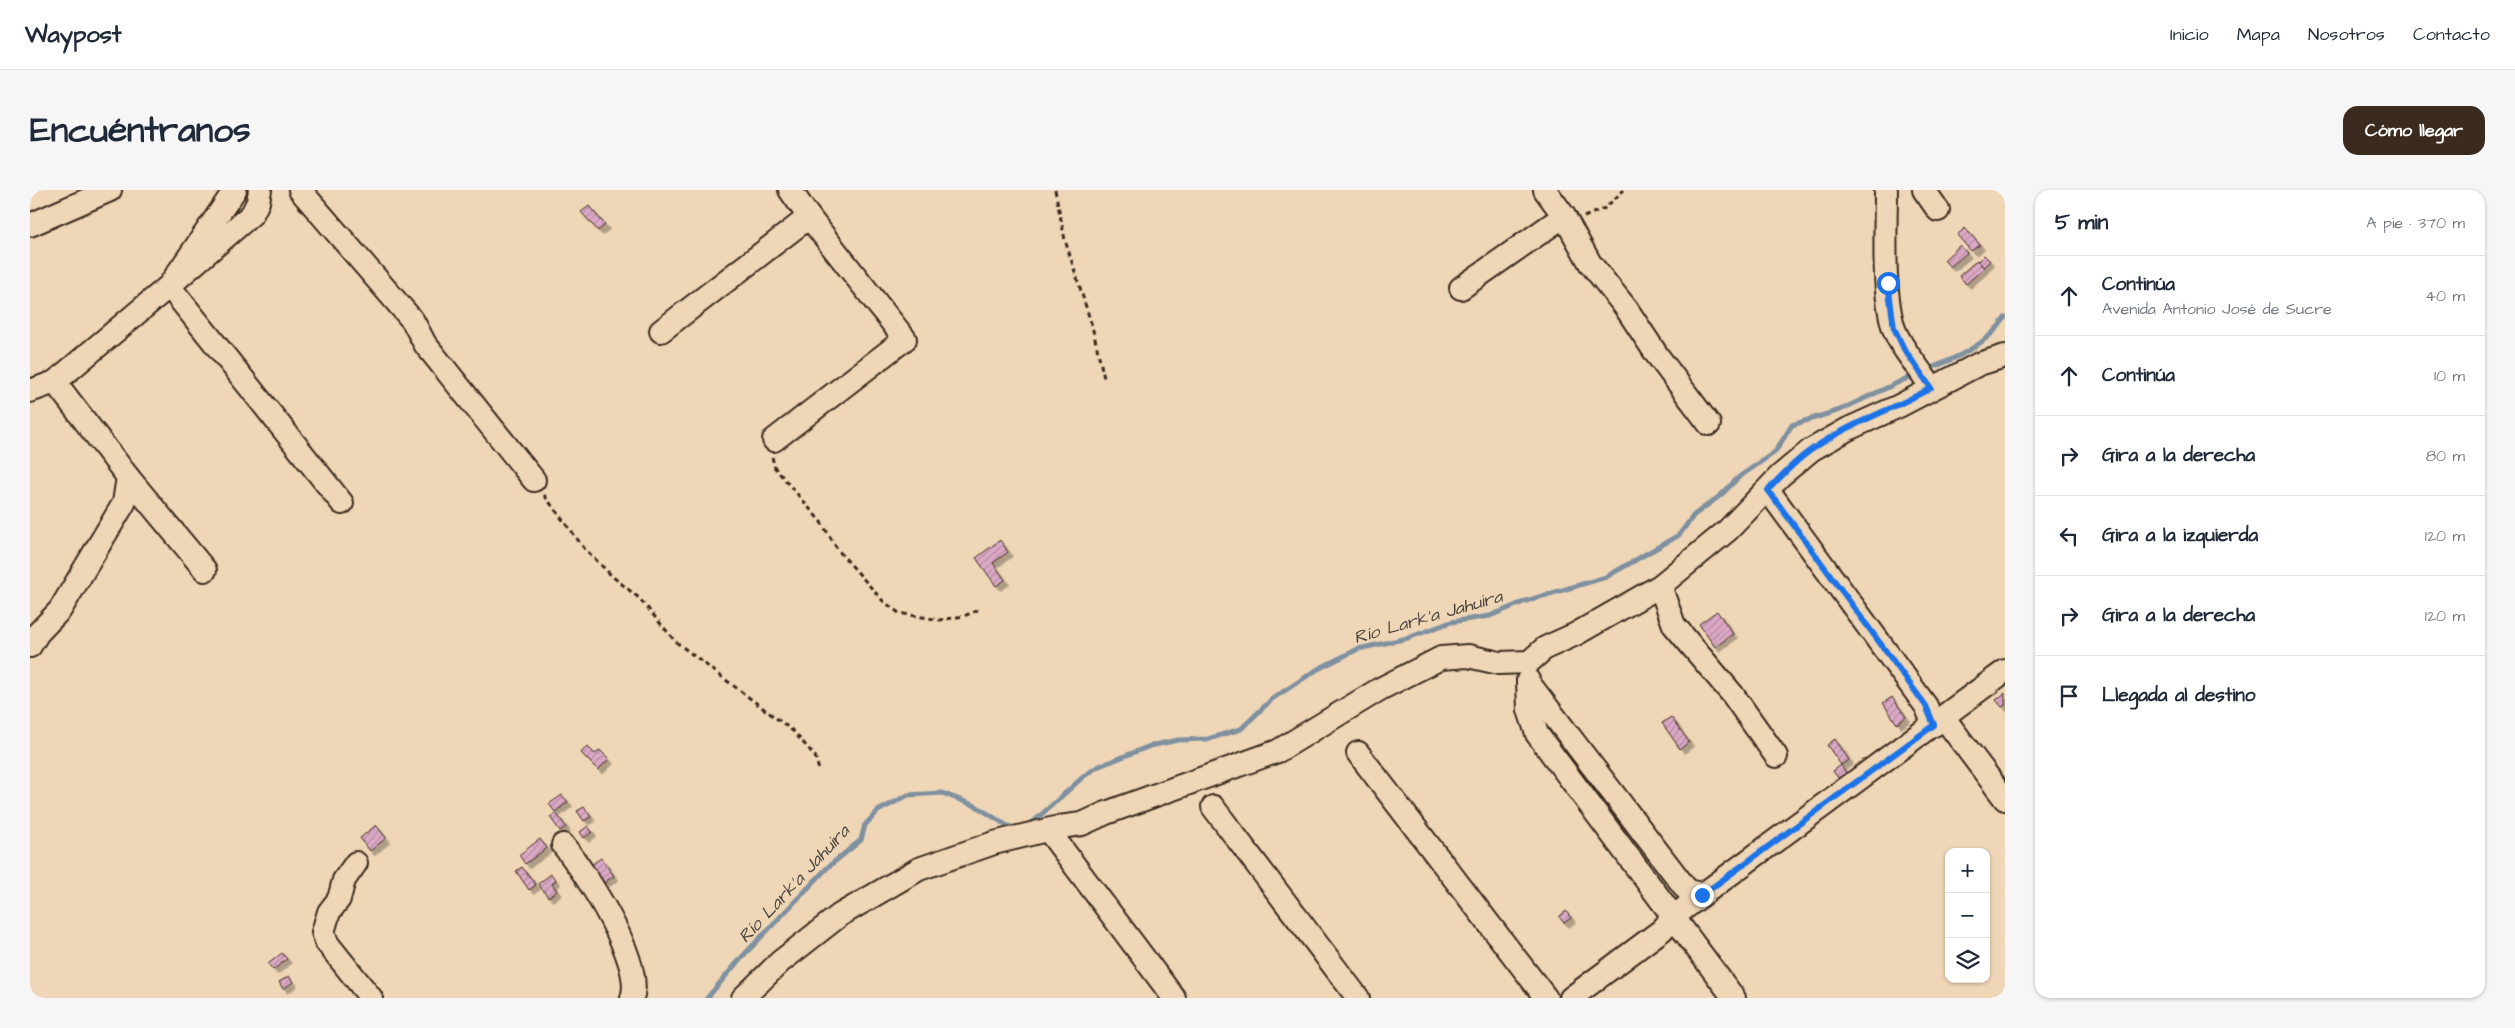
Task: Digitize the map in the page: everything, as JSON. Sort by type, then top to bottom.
[{"type":"street","points":[[30,225],[110,190]]},
{"type":"street","points":[[169,286],[235,190]]},
{"type":"street","points":[[30,391],[56,382],[252,214],[258,202],[260,190]]},
{"type":"street","points":[[300,190],[413,321],[425,344],[534,480]]},
{"type":"street","points":[[774,440],[905,339],[808,217],[790,190]]},
{"type":"street","points":[[1545,190],[1564,216],[1590,263],[1626,308],[1657,355],[1709,424]]},
{"type":"street","points":[[1886,190],[1889,307],[1894,328],[1904,349],[1924,377]]},
{"type":"street","points":[[1924,190],[1938,210]]},
{"type":"street","points":[[1461,288],[1564,216]]},
{"type":"street","points":[[661,331],[808,217]]},
{"type":"street","points":[[169,286],[342,503]]},
{"type":"street","points":[[1734,998],[1536,734],[1529,710],[1528,672],[1545,648],[1576,634],[1660,586],[1728,530],[1811,450],[1848,429],[1899,406],[1924,377],[2005,356]]},
{"type":"street","points":[[56,382],[128,477],[206,570]]},
{"type":"street","points":[[30,646],[38,633],[60,610],[124,503],[128,477]]},
{"type":"street","points":[[1768,490],[1926,706],[2005,799]]},
{"type":"street","points":[[1660,586],[1674,625],[1733,695],[1776,756]]},
{"type":"street","points":[[743,998],[780,962],[840,915],[878,892],[942,859],[1048,830],[1082,824],[1106,813],[1278,752],[1380,689],[1441,658],[1468,656],[1528,672],[1687,890],[1702,895]]},
{"type":"street","points":[[1571,998],[1662,930],[1673,917],[1702,895],[2005,672]]},
{"type":"street","points":[[1358,753],[1546,998]]},
{"type":"street","points":[[1213,807],[1358,998]]},
{"type":"street","points":[[1048,830],[1174,998]]},
{"type":"street","points":[[563,845],[592,888],[626,948],[634,985],[632,998]]},
{"type":"street","points":[[356,864],[344,880],[339,899],[329,912],[323,932],[327,944],[371,998]]},
{"type":"path","points":[[1055,190],[1065,240],[1092,326],[1104,378]]},
{"type":"path","points":[[1564,216],[1589,216],[1605,208],[1624,190]]},
{"type":"path","points":[[774,440],[771,452],[775,468],[821,522],[838,550],[883,601],[900,613],[940,620],[964,616],[980,609]]},
{"type":"path","points":[[534,480],[584,548],[639,598],[676,642],[793,731],[814,756],[819,770]]},
{"type":"building","points":[[589,206],[605,225],[598,231],[581,212]]},
{"type":"building","points":[[1965,228],[1980,245],[1971,251],[1957,235]]},
{"type":"building","points":[[1960,245],[1967,253],[1950,267],[1944,260]]},
{"type":"building","points":[[1984,255],[1990,261],[1983,267],[1978,261]]},
{"type":"building","points":[[1977,260],[1984,268],[1966,284],[1959,276]]},
{"type":"building","points":[[1000,540],[1008,552],[993,563],[1005,580],[996,586],[976,558]]},
{"type":"building","points":[[1717,611],[1733,634],[1715,647],[1699,624]]},
{"type":"building","points":[[2005,693],[2005,705],[2002,707],[1996,700]]},
{"type":"building","points":[[1892,697],[1906,717],[1897,724],[1883,703]]},
{"type":"building","points":[[1671,717],[1689,742],[1680,749],[1662,723]]},
{"type":"building","points":[[1835,739],[1849,760],[1841,765],[1827,745]]},
{"type":"building","points":[[587,746],[595,754],[600,750],[609,759],[598,770],[581,753]]},
{"type":"building","points":[[1841,765],[1846,773],[1838,778],[1833,771]]},
{"type":"building","points":[[562,795],[568,802],[555,812],[549,804]]},
{"type":"building","points":[[584,807],[591,817],[584,821],[577,811]]},
{"type":"building","points":[[556,813],[566,827],[560,831],[550,817]]},
{"type":"building","points":[[376,825],[386,838],[370,851],[360,838]]},
{"type":"building","points":[[588,826],[592,832],[584,838],[580,832]]},
{"type":"building","points":[[540,839],[547,848],[525,864],[519,855]]},
{"type":"building","points":[[601,858],[614,876],[599,886],[587,868]]},
{"type":"building","points":[[522,867],[536,885],[529,890],[516,871]]},
{"type":"building","points":[[551,874],[556,880],[552,884],[557,891],[548,897],[538,884]]},
{"type":"building","points":[[1566,911],[1571,918],[1564,923],[1559,917]]},
{"type":"building","points":[[282,953],[287,959],[273,970],[268,964]]},
{"type":"building","points":[[289,976],[293,982],[283,989],[279,982]]},
{"type":"waterway","name":"Río Lark’a Jahuira","points":[[1926,370],[1970,350],[1990,336],[2005,318]]},
{"type":"waterway","name":"Río Lark’a Jahuira","points":[[1032,823],[1083,777],[1097,767],[1150,746],[1178,740],[1208,739],[1241,729],[1272,699],[1318,669],[1358,649],[1408,638],[1451,622],[1490,616],[1526,601],[1606,577],[1679,535],[1694,515],[1721,495],[1739,477],[1775,452],[1792,425],[1840,410],[1916,374]]},
{"type":"waterway","name":"Río Lark’a Jahuira","points":[[707,998],[742,957],[828,867],[861,840],[865,825],[878,811],[908,795],[942,793],[976,806],[1006,825],[1017,829]]},
{"type":"route","points":[[1702,895],[1934,725],[1926,706],[1768,490],[1780,476],[1811,450],[1848,429],[1899,406],[1931,388],[1927,379],[1904,349],[1894,328],[1889,307],[1888,283]]}]
